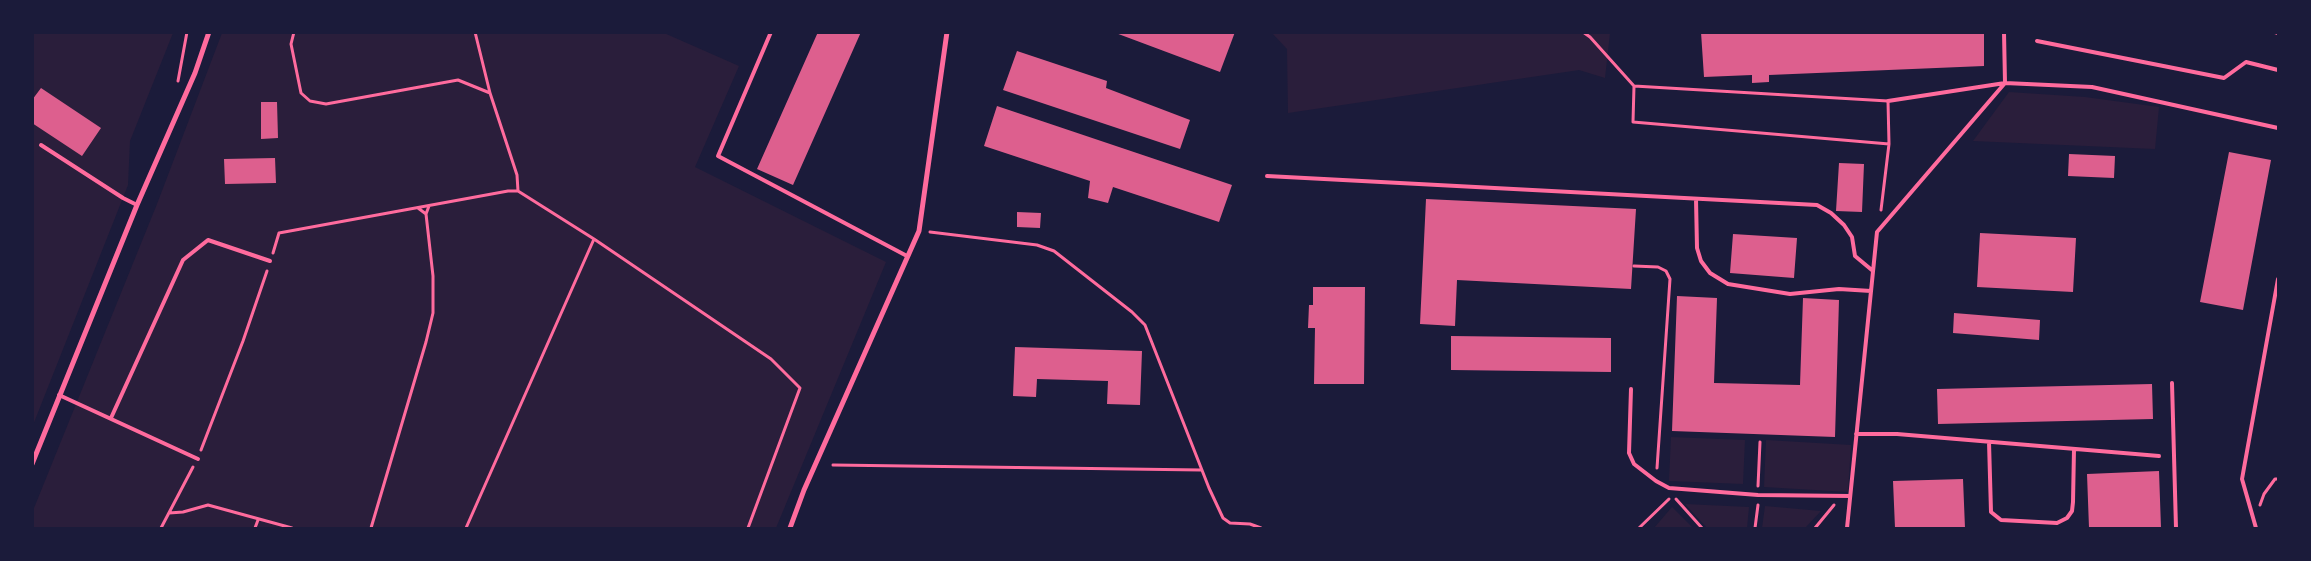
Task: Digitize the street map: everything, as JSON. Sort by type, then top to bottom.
[{"type":"street","points":[[32,464],[59,394],[195,73],[209,32]]},
{"type":"street","points":[[790,528],[808,481],[919,230],[947,32]]},
{"type":"lane","points":[[770,32],[718,156],[907,256]]},
{"type":"lane","points":[[1847,528],[1877,232],[2005,83],[2004,32]]},
{"type":"lane","points":[[2037,41],[2224,78],[2246,62],[2278,70]]},
{"type":"lane","points":[[1888,101],[2005,83],[2092,88],[2278,128]]},
{"type":"lane","points":[[41,145],[123,198],[138,205]]},
{"type":"lane","points":[[1267,176],[1817,205],[1831,213],[1844,225],[1852,237],[1855,256],[1873,271]]},
{"type":"lane","points":[[1696,199],[1697,248],[1701,261],[1710,273],[1728,284],[1790,294],[1840,289],[1871,291]]},
{"type":"lane","points":[[111,418],[182,260],[208,240],[270,261]]},
{"type":"lane","points":[[2255,526],[2242,479],[2278,279]]},
{"type":"lane","points":[[2172,383],[2176,528]]},
{"type":"lane","points":[[1631,389],[1629,453],[1634,464],[1656,481],[1669,488],[1758,495],[1850,496]]},
{"type":"lane","points":[[59,394],[198,458]]},
{"type":"lane","points":[[1856,434],[1897,434],[2159,456]]},
{"type":"lane","points":[[1988,442],[1991,512],[2001,520],[2056,523],[2067,518],[2072,511],[2073,502],[2074,449]]},
{"type":"path","points":[[176,90],[187,32]]},
{"type":"path","points":[[294,32],[291,44],[300,93],[310,101],[326,104],[458,80],[490,93]]},
{"type":"path","points":[[475,32],[490,93],[517,175],[518,191]]},
{"type":"path","points":[[1583,32],[1590,37],[1634,86],[1633,122],[1889,144]]},
{"type":"path","points":[[1634,86],[1888,101],[1889,144],[1885,190],[1877,232]]},
{"type":"path","points":[[161,528],[198,458],[243,341],[278,232],[508,191],[518,191],[594,239],[771,359],[800,388],[748,528]]},
{"type":"path","points":[[371,528],[433,313],[433,276],[426,214],[429,206]]},
{"type":"path","points":[[418,207],[426,214]]},
{"type":"path","points":[[919,230],[1037,245],[1054,251],[1132,312],[1145,325],[1201,470],[1223,518],[1230,523],[1250,524],[1261,528]]},
{"type":"path","points":[[466,528],[594,239]]},
{"type":"path","points":[[1634,266],[1658,267],[1666,271],[1670,278],[1656,481]]},
{"type":"path","points":[[1755,528],[1760,442]]},
{"type":"path","points":[[833,465],[1201,470]]},
{"type":"path","points":[[2255,526],[2264,494],[2274,479],[2278,479]]},
{"type":"path","points":[[1639,528],[1673,494],[1702,528]]},
{"type":"path","points":[[1815,528],[1840,496]]},
{"type":"path","points":[[168,513],[183,512],[208,505],[292,528]]},
{"type":"path","points":[[255,528],[258,520]]},
{"type":"shaded area","points":[[33,33],[173,33],[130,141],[128,185],[33,425]]},
{"type":"shaded area","points":[[222,33],[664,33],[739,66],[695,167],[886,262],[776,528],[33,528],[32,513],[157,204]]},
{"type":"shaded area","points":[[1272,33],[1610,33],[1605,78],[1579,70],[1288,113],[1287,49]]},
{"type":"shaded area","points":[[2009,92],[2085,97],[2159,107],[2155,149],[1973,141]]},
{"type":"shaded area","points":[[1671,437],[1745,440],[1743,484],[1669,481]]},
{"type":"shaded area","points":[[1766,440],[1851,445],[1848,492],[1764,487]]},
{"type":"shaded area","points":[[1685,504],[1749,507],[1747,528],[1707,528]]},
{"type":"shaded area","points":[[1765,506],[1821,511],[1805,528],[1762,528]]},
{"type":"shaded area","points":[[1672,507],[1693,528],[1654,528]]},
{"type":"building","points":[[818,32],[861,32],[793,185],[757,169]]},
{"type":"building","points":[[1113,32],[1235,32],[1220,72]]},
{"type":"building","points":[[1701,32],[1984,32],[1984,66],[1769,75],[1769,82],[1752,83],[1752,75],[1704,77]]},
{"type":"building","points":[[1017,51],[1107,81],[1106,88],[1190,120],[1180,149],[1003,90]]},
{"type":"building","points":[[41,88],[101,128],[82,156],[32,123],[32,100]]},
{"type":"building","points":[[261,102],[277,102],[278,138],[261,139]]},
{"type":"building","points":[[997,106],[1232,185],[1219,222],[1113,187],[1108,203],[1088,198],[1090,181],[984,146]]},
{"type":"building","points":[[2229,152],[2271,160],[2243,310],[2200,302]]},
{"type":"building","points":[[2069,154],[2115,156],[2114,178],[2068,176]]},
{"type":"building","points":[[275,158],[276,183],[225,184],[224,159]]},
{"type":"building","points":[[1839,163],[1864,164],[1862,212],[1836,211]]},
{"type":"building","points":[[1426,199],[1636,209],[1631,289],[1457,280],[1455,326],[1420,324]]},
{"type":"building","points":[[1017,212],[1041,213],[1040,228],[1017,227]]},
{"type":"building","points":[[1980,233],[2076,238],[2073,292],[1977,287]]},
{"type":"building","points":[[1733,234],[1797,238],[1794,278],[1730,273]]},
{"type":"building","points":[[1313,287],[1365,287],[1364,384],[1314,384],[1315,328],[1308,328],[1309,305],[1313,305]]},
{"type":"building","points":[[1677,296],[1717,298],[1714,383],[1800,385],[1803,298],[1839,300],[1835,437],[1672,431]]},
{"type":"building","points":[[1954,313],[2040,320],[2039,340],[1953,333]]},
{"type":"building","points":[[1451,336],[1611,338],[1611,372],[1451,370]]},
{"type":"building","points":[[1015,347],[1142,351],[1140,405],[1107,404],[1108,381],[1037,379],[1036,397],[1013,396]]},
{"type":"building","points":[[2152,384],[2153,419],[1938,424],[1937,389]]},
{"type":"building","points":[[2159,471],[2161,528],[2089,528],[2087,474]]},
{"type":"building","points":[[1963,479],[1965,528],[1895,528],[1893,481]]}]
